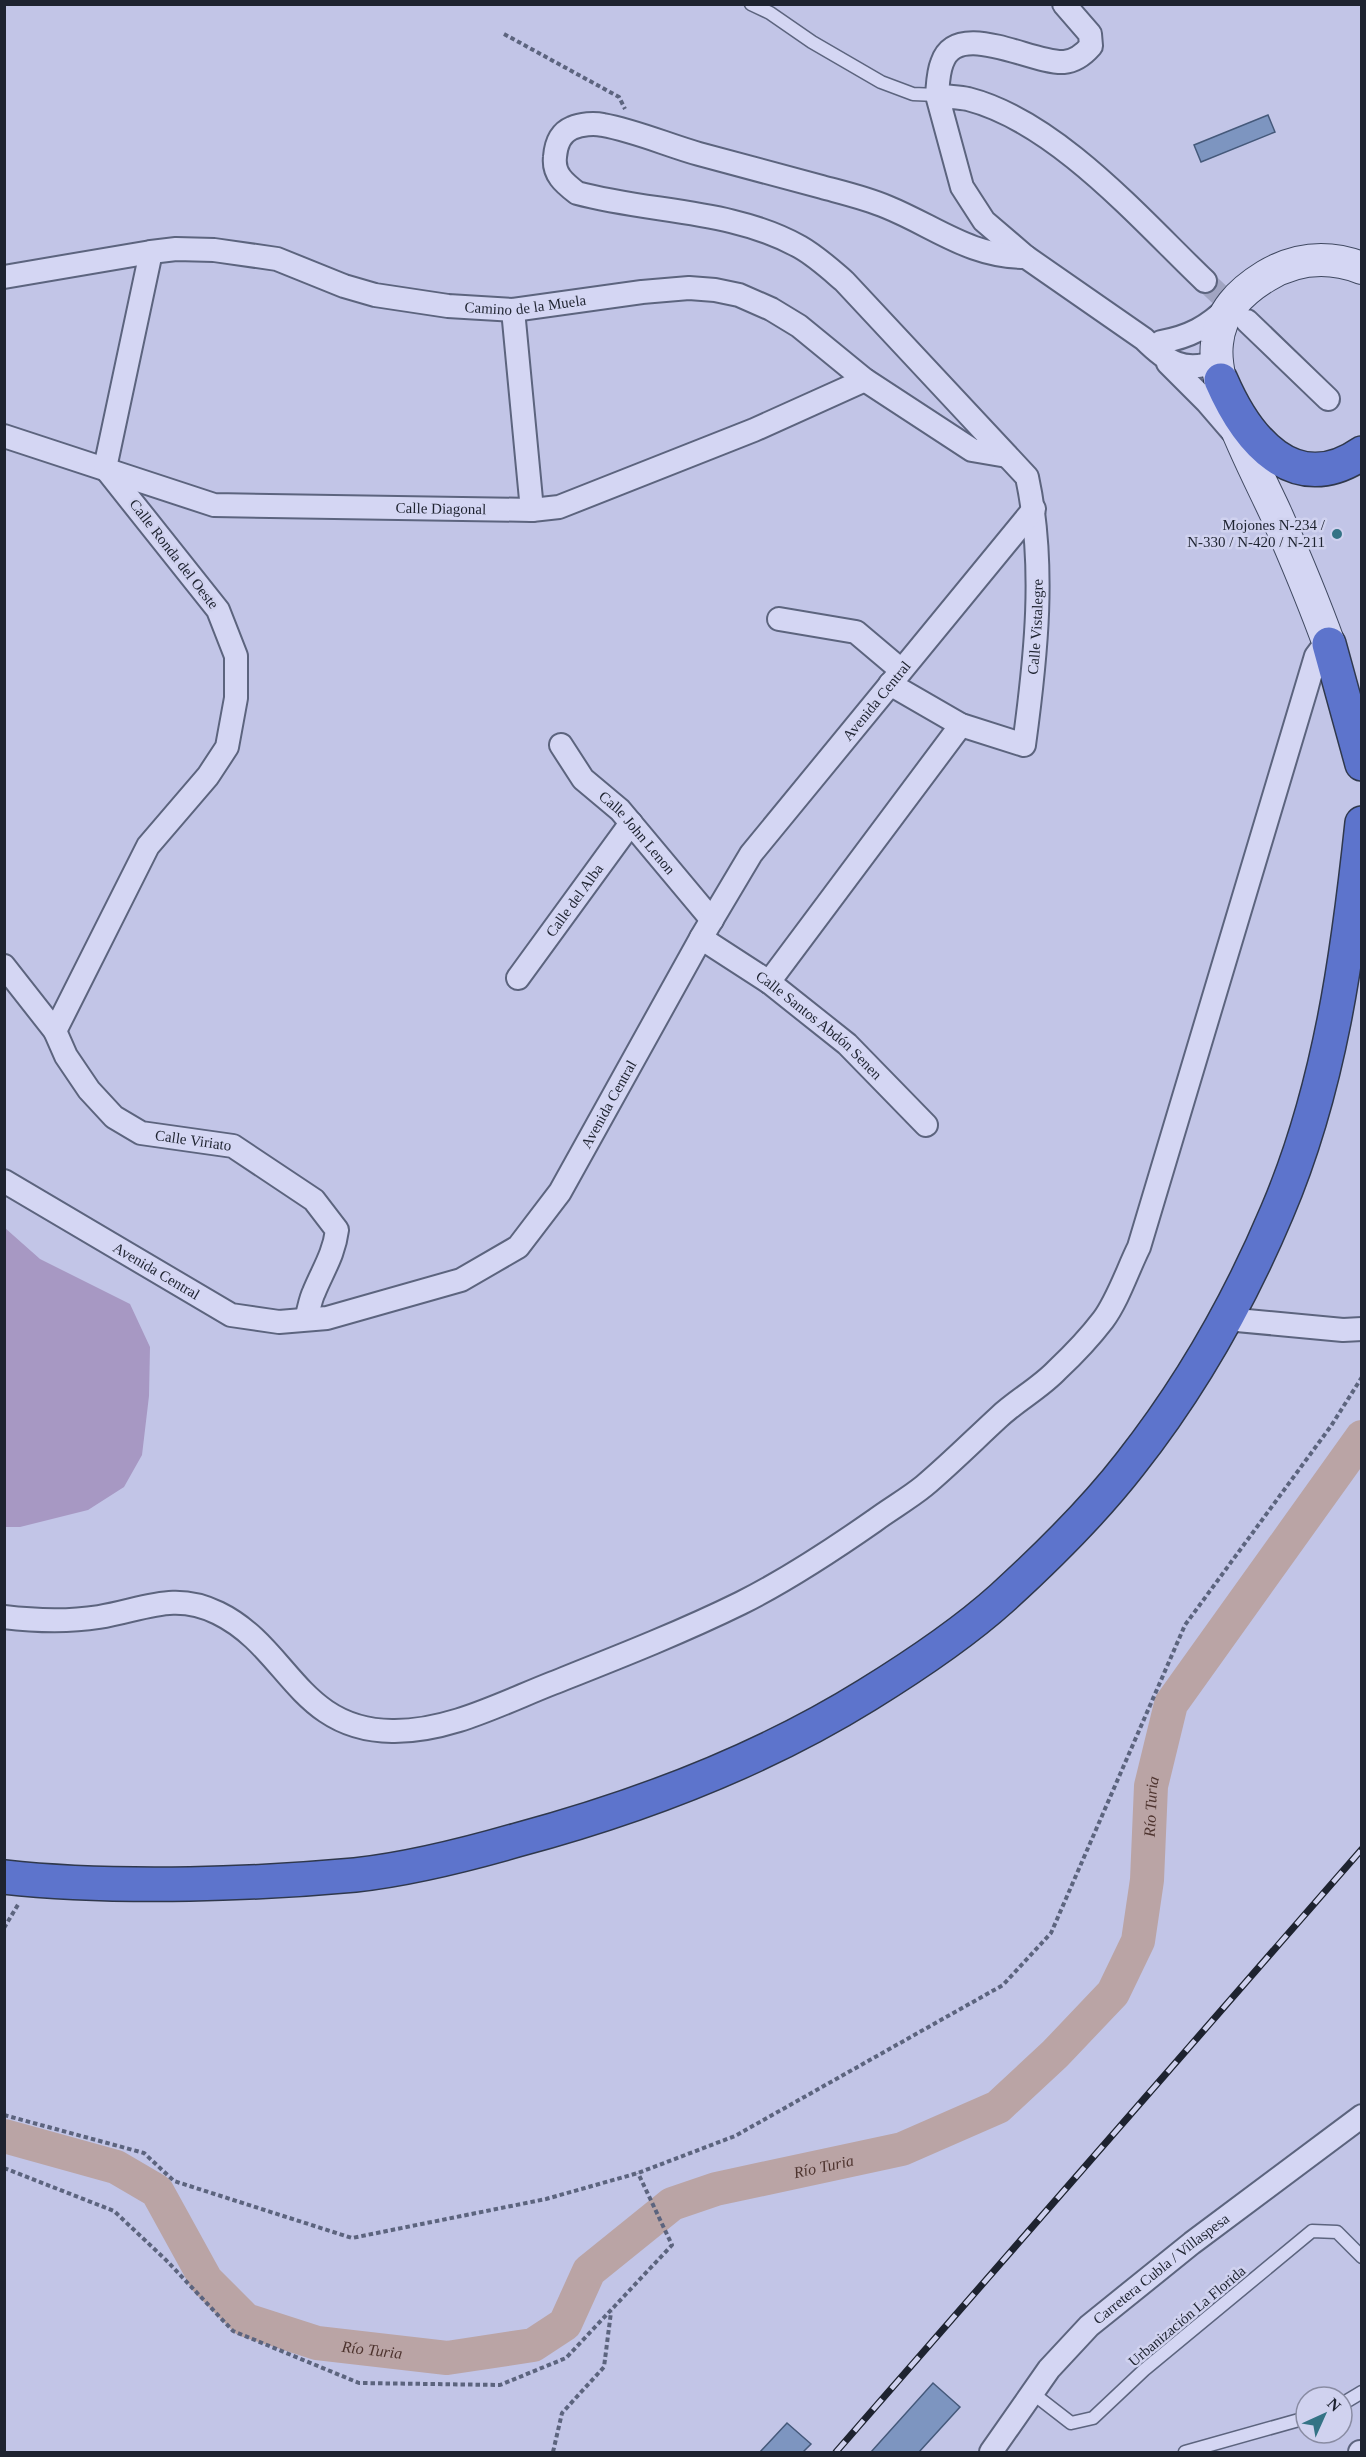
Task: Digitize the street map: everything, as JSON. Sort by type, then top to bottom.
[{"type":"highway","points":[[1218,371],[1244,425],[1264,449],[1275,457],[1303,468],[1318,470],[1341,465],[1362,453]]},
{"type":"highway","points":[[1329,644],[1362,764]]},
{"type":"highway","points":[[4,1877],[118,1885],[251,1883],[360,1874],[465,1854],[627,1809],[718,1773],[816,1727],[916,1665],[998,1601],[1073,1529],[1129,1466],[1180,1394],[1226,1319],[1278,1210],[1320,1089],[1342,981],[1362,823]]},
{"type":"main road","points":[[1329,644],[1303,575],[1232,414],[1218,371],[1220,327],[1226,312],[1242,309],[1250,286],[1276,270],[1308,260],[1327,259],[1362,268]]},
{"type":"street","points":[[1064,4],[1090,34],[1091,46],[1082,56],[1065,62],[1042,59],[986,44],[966,43],[951,49],[942,62],[937,95],[956,170],[970,202],[984,221],[1026,257],[1154,345],[1174,363],[1190,368],[1200,367],[1218,371]]},
{"type":"street","points":[[937,95],[968,99],[1018,119],[1036,131],[1088,170],[1205,281]]},
{"type":"street","name":"Calle Vistalegre","points":[[637,134],[601,124],[573,127],[562,133],[556,146],[554,167],[558,175],[577,193],[748,225],[801,247],[844,281],[1027,477],[1034,509],[1038,592],[1033,684],[1024,745],[962,725]]},
{"type":"street","points":[[637,134],[697,154],[886,206],[988,254],[1026,257]]},
{"type":"street","name":"Camino de la Muela","points":[[4,277],[151,252],[195,249],[246,253],[277,259],[375,296],[448,306],[513,309],[642,292],[689,288],[715,290],[739,295],[771,309],[798,326],[865,380],[972,450],[1007,456]]},
{"type":"street","points":[[105,468],[151,252]]},
{"type":"street","points":[[513,309],[532,510]]},
{"type":"street","points":[[1154,345],[1196,332],[1242,309],[1328,399]]},
{"type":"street","points":[[1154,345],[1207,402],[1252,460]]},
{"type":"street","name":"Calle Diagonal","points":[[4,436],[214,505],[532,510],[559,507],[754,430],[865,380]]},
{"type":"street","name":"Calle Ronda del Oeste","points":[[55,1031],[148,846],[208,776],[227,747],[236,698],[236,656],[218,610],[105,468]]},
{"type":"street","name":"Avenida Central","points":[[4,1181],[231,1315],[279,1322],[327,1318],[461,1280],[518,1247],[560,1192],[751,854],[1034,509]]},
{"type":"street","points":[[769,982],[962,725],[895,677],[856,632],[779,619]]},
{"type":"street","points":[[4,1617],[52,1622],[104,1616],[162,1603],[196,1604],[231,1619],[248,1632],[282,1671],[312,1701],[330,1715],[348,1725],[366,1730],[422,1730],[454,1721],[627,1654],[742,1602],[824,1556],[923,1486],[1008,1408],[1056,1372],[1104,1318],[1139,1247],[1316,656],[1322,648],[1329,644]]},
{"type":"street","name":"Calle John Lenon","points":[[561,745],[584,779],[620,810],[631,823],[707,929]]},
{"type":"street","name":"Calle del Alba","points":[[518,978],[631,823]]},
{"type":"street","name":"Calle Santos Abdón Senen","points":[[707,929],[847,1044],[926,1125]]},
{"type":"street","name":"Calle Viriato","points":[[4,966],[55,1031],[66,1056],[83,1081],[114,1117],[141,1133],[233,1146],[314,1200],[337,1230],[335,1245],[327,1268],[313,1293],[306,1319]]},
{"type":"street","points":[[1226,1319],[1343,1330],[1362,1329]]},
{"type":"street","name":"Carretera Cubla / Villaspesa","points":[[991,2452],[1031,2392],[1070,2346],[1108,2309],[1192,2242],[1362,2116]]},
{"type":"lane","points":[[751,4],[881,82],[913,94],[937,95]]},
{"type":"lane","name":"Urbanización La Florida","points":[[1031,2392],[1071,2423],[1093,2418],[1144,2370],[1312,2231],[1337,2232],[1362,2257]]},
{"type":"lane","points":[[1185,2452],[1294,2421]]},
{"type":"path","points":[[504,34],[619,98],[637,134]]},
{"type":"path","points":[[4,2115],[144,2153],[174,2181],[352,2238],[546,2199],[638,2173],[735,2136],[1003,1985],[1051,1933],[1185,1625],[1330,1426],[1362,1377]]},
{"type":"path","points":[[4,2168],[114,2211],[166,2260],[233,2331],[359,2383],[500,2385],[566,2358],[672,2246],[638,2173]]},
{"type":"path","points":[[553,2452],[562,2413],[604,2367],[611,2311]]},
{"type":"shaded area","points":[[5,1228],[40,1259],[130,1304],[150,1347],[149,1396],[142,1455],[124,1487],[88,1510],[20,1527],[5,1527]]},
{"type":"building","points":[[1268,115],[1275,132],[1201,162],[1194,145]]},
{"type":"building","points":[[933,2383],[960,2407],[919,2452],[871,2452]]},
{"type":"building","points":[[787,2423],[811,2444],[803,2452],[760,2452]]},
{"type":"waterway","name":"Río Turia","points":[[4,2136],[116,2167],[157,2191],[206,2280],[246,2320],[317,2343],[447,2358],[533,2345],[565,2324],[589,2271],[672,2204],[716,2189],[902,2149],[998,2107],[1055,2054],[1113,1993],[1138,1941],[1147,1880],[1151,1786],[1171,1704],[1362,1437]]},
{"type":"tunnel","points":[[1205,281],[1241,315]]},
{"type":"railway","points":[[836,2452],[1362,1849]]},
{"type":"place","name":"Mojones N-234 / N-330 / N-420 / N-211","points":[[1337,534]]}]
